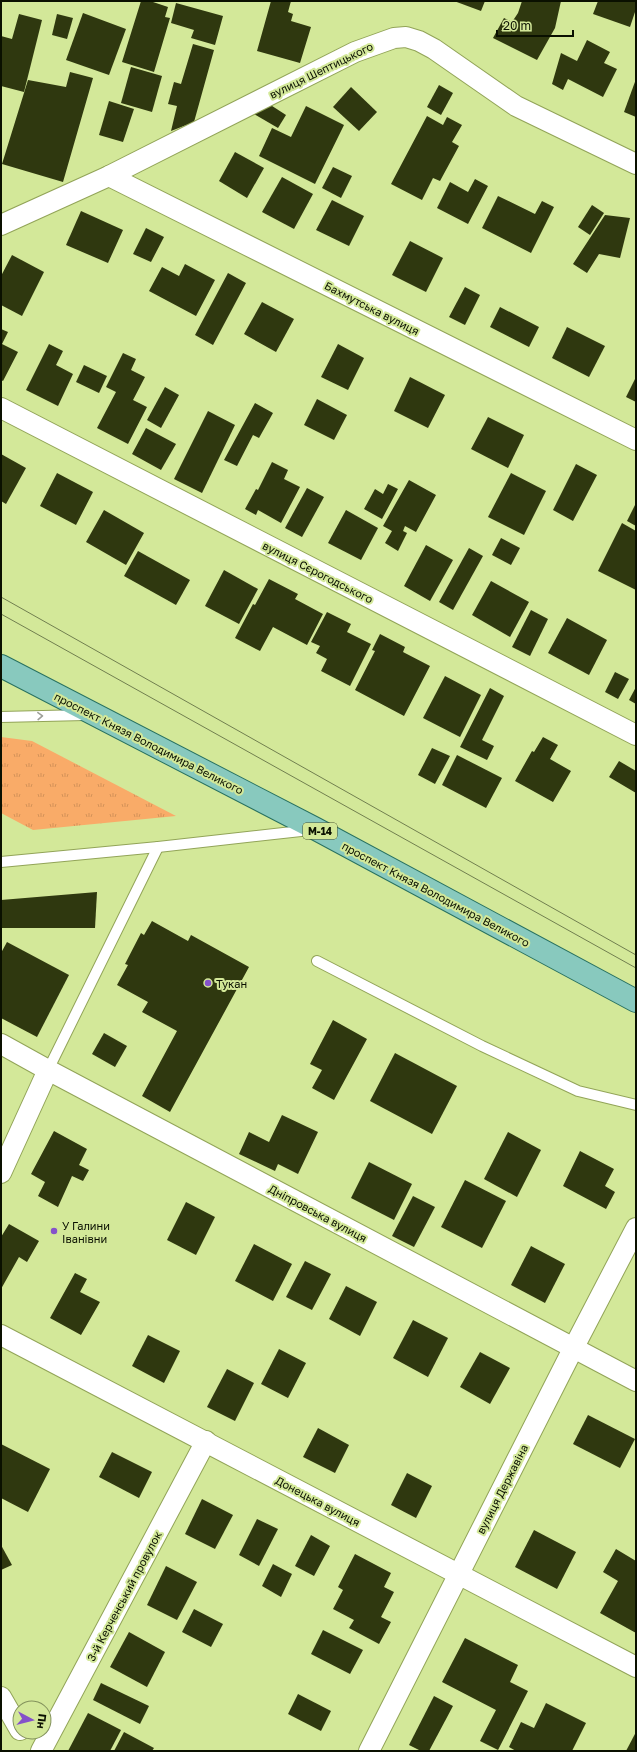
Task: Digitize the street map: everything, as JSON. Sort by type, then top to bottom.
[{"type":"main road","name":"проспект Князя Володимира Великого","points":[[1,666],[316,829],[636,1001]]},
{"type":"street","name":"вулиця Шептицького","points":[[1,225],[109,176],[355,52],[387,40],[406,37],[419,41],[434,49],[516,106],[636,164]]},
{"type":"street","name":"Бахмутська вулиця","points":[[109,176],[636,440]]},
{"type":"street","name":"вулиця Сєрогодського","points":[[1,408],[636,735]]},
{"type":"street","name":"Дніпровська вулиця","points":[[1,1044],[636,1381]]},
{"type":"street","points":[[1,1173],[48,1070]]},
{"type":"street","name":"вулиця Державіна","points":[[369,1751],[636,1228]]},
{"type":"street","name":"Донецька вулиця","points":[[1,1335],[206,1441],[458,1576],[636,1667]]},
{"type":"street","name":"3-й Керченський провулок","points":[[41,1751],[206,1441]]},
{"type":"street","points":[[1,1697],[12,1716]]},
{"type":"street","points":[[26,1740],[32,1751]]},
{"type":"lane","points":[[1,717],[92,714]]},
{"type":"lane","points":[[1,862],[158,847],[316,829]]},
{"type":"lane","points":[[48,1070],[158,847]]},
{"type":"lane","points":[[317,961],[482,1046],[571,1087],[636,1105]]},
{"type":"green space","points":[[1,737],[32,741],[176,816],[33,830],[1,813]]},
{"type":"building","points":[[141,1],[150,1],[168,7],[165,17],[170,18],[154,72],[122,62]]},
{"type":"building","points":[[271,1],[291,1],[288,12],[293,14],[291,21],[311,27],[300,63],[257,51]]},
{"type":"building","points":[[454,1],[485,1],[481,11]]},
{"type":"building","points":[[522,1],[561,1],[555,28],[537,60],[493,38],[504,18],[512,22],[518,13]]},
{"type":"building","points":[[598,1],[636,1],[636,9],[630,27],[593,14]]},
{"type":"building","points":[[176,3],[223,16],[215,45],[191,38],[194,30],[171,23]]},
{"type":"building","points":[[83,13],[126,29],[109,75],[66,60]]},
{"type":"building","points":[[19,14],[42,20],[24,92],[1,86],[1,36],[12,39]]},
{"type":"building","points":[[57,14],[73,18],[67,39],[52,35]]},
{"type":"building","points":[[587,40],[610,52],[604,63],[617,69],[603,97],[568,79],[563,90],[552,84],[561,53],[577,61]]},
{"type":"building","points":[[193,44],[214,50],[194,122],[171,131],[177,106],[168,104],[174,82],[181,84]]},
{"type":"building","points":[[131,67],[162,76],[152,112],[121,103]]},
{"type":"building","points":[[70,72],[93,78],[63,182],[2,164],[28,80],[66,87]]},
{"type":"building","points":[[636,79],[636,117],[624,112]]},
{"type":"building","points":[[439,85],[453,93],[441,115],[427,107]]},
{"type":"building","points":[[351,87],[377,112],[359,131],[333,107]]},
{"type":"building","points":[[109,101],[134,109],[123,142],[99,135]]},
{"type":"building","points":[[269,104],[286,115],[278,128],[254,114]]},
{"type":"building","points":[[306,106],[344,125],[315,184],[259,156],[272,128],[291,137]]},
{"type":"building","points":[[427,116],[443,125],[447,117],[462,125],[452,142],[459,146],[440,181],[433,178],[422,200],[391,184]]},
{"type":"building","points":[[235,152],[264,168],[247,198],[219,181]]},
{"type":"building","points":[[333,167],[352,176],[341,198],[322,188]]},
{"type":"building","points":[[282,177],[313,194],[294,229],[262,212]]},
{"type":"building","points":[[475,179],[488,186],[468,224],[437,208],[450,182],[468,192]]},
{"type":"building","points":[[498,196],[535,214],[542,201],[554,207],[531,253],[482,228]]},
{"type":"building","points":[[332,200],[364,216],[349,246],[316,230]]},
{"type":"building","points":[[592,205],[604,213],[590,235],[578,227]]},
{"type":"building","points":[[81,211],[123,230],[108,263],[66,245]]},
{"type":"building","points":[[605,215],[630,218],[620,258],[599,254],[587,273],[573,264]]},
{"type":"building","points":[[146,228],[164,237],[151,262],[133,254]]},
{"type":"building","points":[[410,241],[443,258],[426,292],[392,275]]},
{"type":"building","points":[[12,255],[44,272],[22,316],[1,305],[1,276]]},
{"type":"building","points":[[185,264],[215,280],[196,316],[149,291],[162,267],[179,276]]},
{"type":"building","points":[[228,273],[246,283],[213,345],[195,335]]},
{"type":"building","points":[[465,287],[480,295],[465,325],[449,317]]},
{"type":"building","points":[[262,302],[294,319],[276,352],[244,334]]},
{"type":"building","points":[[500,307],[539,327],[529,347],[490,327]]},
{"type":"building","points":[[567,327],[605,346],[589,377],[552,358]]},
{"type":"building","points":[[1,329],[8,332],[2,344],[18,352],[3,381],[1,380]]},
{"type":"building","points":[[49,344],[63,351],[56,365],[73,374],[58,406],[26,390]]},
{"type":"building","points":[[338,344],[364,358],[348,390],[321,377]]},
{"type":"building","points":[[123,353],[136,359],[131,370],[145,377],[133,400],[147,407],[128,444],[97,428],[116,392],[106,387]]},
{"type":"building","points":[[84,365],[107,376],[99,393],[76,382]]},
{"type":"building","points":[[410,377],[445,395],[428,428],[394,411]]},
{"type":"building","points":[[636,377],[636,402],[626,397]]},
{"type":"building","points":[[165,387],[179,395],[161,428],[147,420]]},
{"type":"building","points":[[317,399],[347,415],[334,440],[304,425]]},
{"type":"building","points":[[255,403],[273,413],[259,438],[253,435],[237,466],[224,460]]},
{"type":"building","points":[[208,411],[235,425],[202,493],[174,479]]},
{"type":"building","points":[[488,417],[524,435],[508,468],[471,449]]},
{"type":"building","points":[[146,428],[176,444],[161,470],[132,454]]},
{"type":"building","points":[[1,454],[26,468],[6,504],[1,501]]},
{"type":"building","points":[[272,462],[288,470],[284,479],[300,487],[281,523],[258,510],[256,515],[245,509],[256,489],[258,490]]},
{"type":"building","points":[[576,464],[597,475],[573,521],[553,510]]},
{"type":"building","points":[[57,473],[93,492],[76,525],[40,506]]},
{"type":"building","points":[[511,473],[546,491],[524,535],[488,517]]},
{"type":"building","points":[[409,480],[436,495],[416,532],[405,526],[403,531],[407,533],[398,551],[385,543],[392,531],[383,526]]},
{"type":"building","points":[[388,484],[398,489],[382,519],[364,509],[375,489],[383,494]]},
{"type":"building","points":[[307,488],[324,497],[302,537],[285,528]]},
{"type":"building","points":[[636,503],[636,526],[627,521]]},
{"type":"building","points":[[104,510],[144,533],[126,565],[86,542]]},
{"type":"building","points":[[346,510],[378,528],[361,560],[328,543]]},
{"type":"building","points":[[622,523],[636,531],[636,590],[598,571]]},
{"type":"building","points":[[501,538],[520,548],[511,565],[492,555]]},
{"type":"building","points":[[426,545],[453,560],[430,601],[404,586]]},
{"type":"building","points":[[469,548],[483,556],[453,610],[439,602]]},
{"type":"building","points":[[138,551],[190,580],[176,605],[124,576]]},
{"type":"building","points":[[224,570],[258,589],[239,624],[205,606]]},
{"type":"building","points":[[269,579],[298,594],[295,599],[323,614],[307,645],[273,627],[260,651],[235,638],[253,604],[255,605]]},
{"type":"building","points":[[491,581],[529,602],[510,637],[472,615]]},
{"type":"building","points":[[531,610],[548,619],[530,656],[512,647]]},
{"type":"building","points":[[327,612],[351,624],[347,632],[371,644],[350,686],[321,671],[327,659],[316,653],[320,646],[311,642]]},
{"type":"building","points":[[567,618],[607,640],[589,675],[548,653]]},
{"type":"building","points":[[380,634],[405,647],[403,652],[430,666],[404,716],[355,690],[375,651],[372,650]]},
{"type":"building","points":[[615,672],[629,679],[618,699],[605,692]]},
{"type":"building","points":[[445,676],[481,695],[460,737],[423,718]]},
{"type":"building","points":[[636,687],[636,704],[629,700]]},
{"type":"building","points":[[490,688],[504,696],[482,740],[494,746],[487,760],[460,747]]},
{"type":"building","points":[[543,737],[558,745],[550,759],[571,771],[553,802],[515,781],[532,751],[534,752]]},
{"type":"building","points":[[432,748],[450,756],[435,784],[418,775]]},
{"type":"building","points":[[457,755],[502,778],[486,808],[442,785]]},
{"type":"building","points":[[619,761],[636,771],[636,793],[609,777]]},
{"type":"building","points":[[97,892],[95,928],[1,928],[1,900]]},
{"type":"building","points":[[152,921],[188,941],[191,935],[249,967],[170,1112],[142,1096],[177,1031],[142,1012],[148,1002],[117,985],[128,965],[125,964],[141,933],[144,935]]},
{"type":"building","points":[[7,942],[69,975],[37,1037],[1,1018],[1,953]]},
{"type":"building","points":[[333,1020],[367,1039],[334,1100],[312,1088],[322,1070],[310,1064]]},
{"type":"building","points":[[104,1033],[127,1046],[115,1067],[92,1054]]},
{"type":"building","points":[[395,1053],[457,1086],[432,1134],[370,1101]]},
{"type":"building","points":[[282,1115],[318,1132],[298,1174],[278,1164],[275,1171],[239,1154],[249,1132],[269,1142]]},
{"type":"building","points":[[54,1131],[87,1149],[79,1165],[89,1170],[83,1181],[72,1176],[58,1207],[38,1196],[45,1182],[31,1174]]},
{"type":"building","points":[[508,1132],[541,1150],[517,1197],[484,1179]]},
{"type":"building","points":[[580,1151],[614,1169],[605,1186],[615,1192],[606,1209],[563,1186]]},
{"type":"building","points":[[369,1162],[412,1184],[394,1220],[351,1198]]},
{"type":"building","points":[[465,1180],[506,1201],[482,1248],[441,1227]]},
{"type":"building","points":[[413,1196],[435,1207],[414,1247],[392,1236]]},
{"type":"building","points":[[186,1202],[215,1217],[196,1255],[167,1240]]},
{"type":"building","points":[[9,1224],[39,1241],[27,1262],[19,1257],[1,1289],[1,1237]]},
{"type":"building","points":[[254,1244],[292,1264],[273,1301],[235,1281]]},
{"type":"building","points":[[531,1246],[565,1264],[545,1303],[511,1285]]},
{"type":"building","points":[[305,1261],[331,1274],[312,1310],[286,1297]]},
{"type":"building","points":[[75,1273],[87,1279],[80,1292],[100,1302],[81,1335],[50,1318]]},
{"type":"building","points":[[346,1286],[377,1302],[360,1336],[329,1319]]},
{"type":"building","points":[[413,1320],[448,1338],[428,1377],[393,1358]]},
{"type":"building","points":[[148,1335],[180,1351],[164,1383],[132,1366]]},
{"type":"building","points":[[279,1349],[306,1363],[288,1398],[261,1384]]},
{"type":"building","points":[[480,1352],[510,1368],[490,1404],[460,1387]]},
{"type":"building","points":[[227,1369],[254,1383],[235,1421],[207,1407]]},
{"type":"building","points":[[588,1415],[635,1439],[620,1468],[573,1444]]},
{"type":"building","points":[[318,1428],[349,1445],[335,1473],[303,1457]]},
{"type":"building","points":[[1,1444],[50,1469],[28,1512],[1,1498]]},
{"type":"building","points":[[112,1452],[152,1472],[139,1498],[99,1477]]},
{"type":"building","points":[[407,1473],[432,1486],[416,1518],[391,1505]]},
{"type":"building","points":[[202,1499],[233,1515],[215,1549],[185,1534]]},
{"type":"building","points":[[257,1519],[278,1529],[259,1566],[239,1555]]},
{"type":"building","points":[[534,1530],[576,1552],[557,1589],[515,1567]]},
{"type":"building","points":[[311,1535],[330,1546],[314,1576],[295,1566]]},
{"type":"building","points":[[1,1545],[12,1565],[1,1570]]},
{"type":"building","points":[[616,1549],[636,1561],[636,1633],[600,1613],[618,1581],[603,1572]]},
{"type":"building","points":[[355,1554],[391,1573],[384,1587],[394,1592],[381,1617],[391,1622],[379,1644],[349,1628],[354,1620],[333,1609],[343,1590],[338,1587]]},
{"type":"building","points":[[273,1564],[292,1574],[281,1597],[262,1586]]},
{"type":"building","points":[[166,1566],[197,1582],[177,1620],[147,1605]]},
{"type":"building","points":[[194,1609],[223,1624],[211,1647],[182,1632]]},
{"type":"building","points":[[323,1630],[363,1650],[350,1674],[311,1654]]},
{"type":"building","points":[[129,1632],[165,1652],[147,1687],[110,1667]]},
{"type":"building","points":[[465,1638],[518,1665],[510,1682],[528,1691],[498,1750],[480,1741],[496,1710],[442,1682]]},
{"type":"building","points":[[101,1683],[149,1706],[140,1724],[93,1700]]},
{"type":"building","points":[[298,1694],[331,1711],[321,1731],[288,1714]]},
{"type":"building","points":[[434,1696],[453,1706],[429,1751],[421,1751],[409,1745]]},
{"type":"building","points":[[546,1703],[586,1723],[572,1751],[516,1751],[509,1747],[521,1722],[534,1728]]},
{"type":"building","points":[[88,1713],[121,1730],[110,1751],[68,1751]]},
{"type":"building","points":[[124,1732],[154,1748],[152,1751],[114,1751]]},
{"type":"building","points":[[636,1732],[636,1751],[626,1751]]},
{"type":"tram line","points":[[1,597],[636,955]]},
{"type":"tram line","points":[[1,614],[636,968]]},
{"type":"place","name":"Тукан","points":[[208,983]]},
{"type":"place","name":"У Галини Іванівни","points":[[54,1231]]}]
